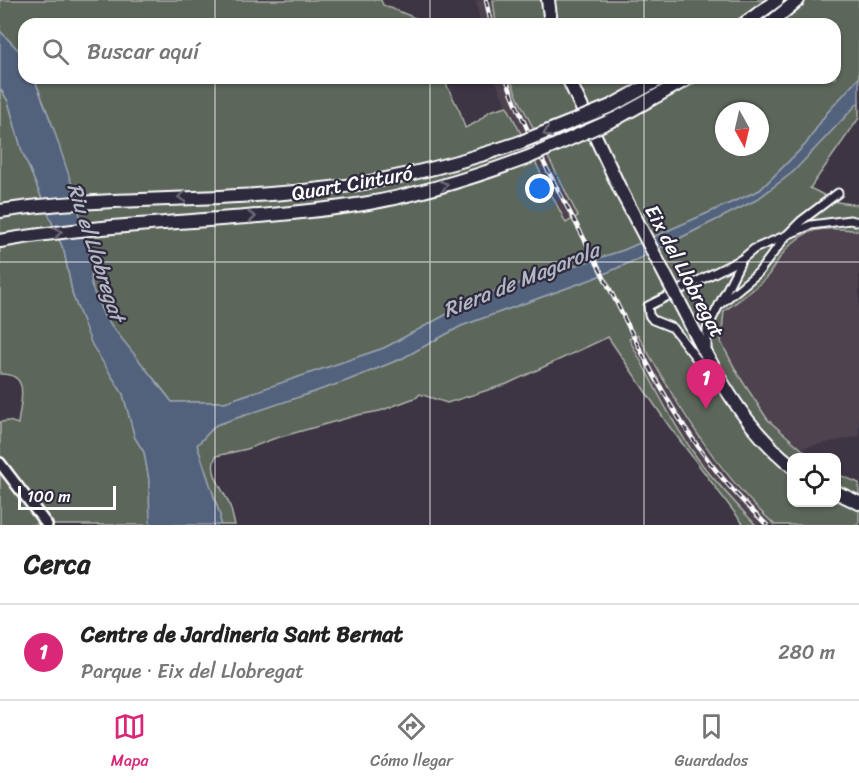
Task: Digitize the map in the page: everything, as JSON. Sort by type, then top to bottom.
[{"type":"highway","points":[[548,0],[550,18]]},
{"type":"highway","points":[[553,0],[555,18]]},
{"type":"highway","points":[[752,18],[777,0]]},
{"type":"highway","points":[[776,18],[798,0]]},
{"type":"highway","name":"Eix del Llobregat","points":[[571,84],[620,189],[685,313],[698,330],[702,357],[756,432],[787,460]]},
{"type":"highway","name":"Quart Cinturó","points":[[0,211],[97,201],[303,192],[360,184],[468,160],[614,112],[654,84]]},
{"type":"highway","name":"Quart Cinturó","points":[[0,241],[72,231],[254,217],[334,208],[393,198],[476,176],[529,157],[614,112],[676,84]]},
{"type":"highway","points":[[841,494],[859,503]]},
{"type":"street","points":[[698,330],[719,305],[758,273],[787,235],[801,221],[838,193]]},
{"type":"street","points":[[702,357],[673,328],[653,320],[649,315],[648,306],[742,259],[754,249],[812,225],[850,220],[859,222]]},
{"type":"street","points":[[719,305],[742,259]]},
{"type":"street","points":[[0,464],[46,525]]},
{"type":"shaded area","points":[[476,0],[493,0],[495,18],[479,18]]},
{"type":"shaded area","points":[[497,84],[512,84],[579,216],[565,223]]},
{"type":"shaded area","points":[[832,227],[859,231],[859,436],[801,448],[768,420],[739,376],[721,342],[724,311],[767,277],[777,261],[794,242],[811,232]]},
{"type":"shaded area","points":[[638,335],[704,445],[730,480],[775,525],[756,525],[732,501],[698,459],[629,339]]},
{"type":"green space","points":[[0,0],[381,0],[383,5],[416,18],[18,18],[18,50],[0,31]]},
{"type":"green space","points":[[493,0],[859,0],[859,78],[826,114],[806,144],[760,190],[624,250],[481,296],[384,348],[225,402],[172,402],[126,346],[105,315],[91,283],[92,262],[53,127],[36,84],[446,84],[465,128],[490,111],[507,106],[566,223],[578,216],[512,84],[841,84],[841,18],[495,18]]},
{"type":"green space","points":[[0,88],[8,101],[22,151],[64,251],[73,296],[92,344],[123,394],[135,438],[144,452],[149,480],[150,525],[0,525],[0,422],[9,421],[18,424],[22,391],[17,378],[0,374]]},
{"type":"green space","points":[[859,102],[859,118],[810,188],[837,202],[859,205],[859,231],[816,230],[798,239],[781,256],[765,279],[724,311],[721,342],[739,376],[768,420],[806,453],[787,453],[787,507],[841,507],[841,476],[859,483],[859,525],[775,525],[734,483],[716,460],[682,411],[638,335],[629,339],[679,430],[711,476],[756,525],[744,525],[669,426],[608,337],[507,384],[447,403],[420,394],[380,411],[358,415],[273,439],[247,449],[216,456],[215,475],[230,506],[235,525],[220,525],[220,515],[197,445],[216,425],[346,381],[403,358],[461,326],[592,279],[638,259],[756,200],[793,172]]},
{"type":"water","points":[[0,31],[18,50],[18,84],[36,84],[53,127],[73,188],[92,262],[91,285],[104,316],[172,402],[225,402],[384,348],[481,296],[624,250],[760,190],[806,144],[826,114],[859,78],[859,102],[793,172],[756,200],[638,259],[592,279],[461,326],[403,358],[346,381],[216,425],[197,445],[220,515],[220,525],[150,525],[149,480],[144,452],[135,438],[123,394],[92,345],[73,296],[64,251],[22,151],[8,101],[0,88]]},
{"type":"railway","points":[[486,0],[490,18]]},
{"type":"railway","points":[[509,84],[544,163],[660,386],[711,464],[767,525]]},
{"type":"place","name":"Centre de Jardineria Sant Bernat","points":[[706,409]]},
{"type":"water label","name":"Riu el Llobregat","points":[[96,252]]},
{"type":"water label","name":"Riera de Magarola","points":[[521,280]]}]
